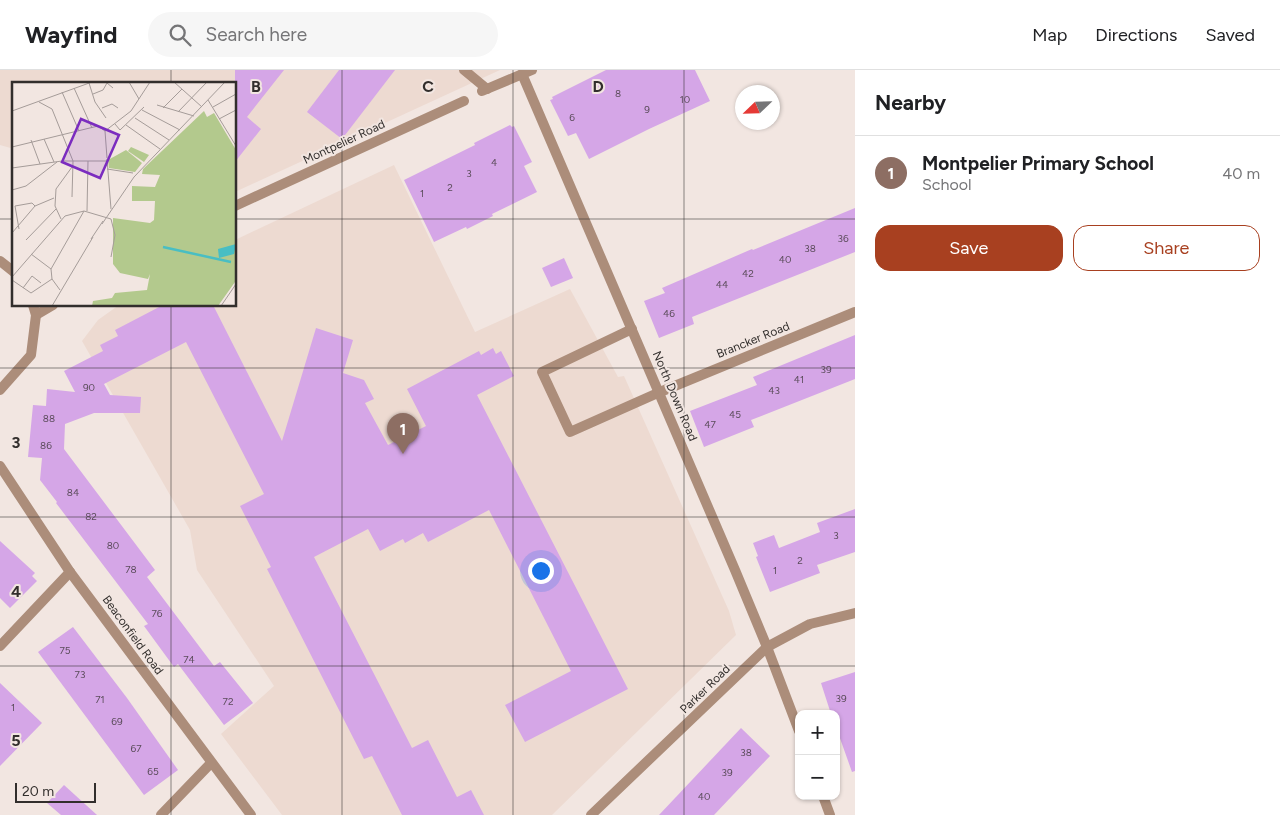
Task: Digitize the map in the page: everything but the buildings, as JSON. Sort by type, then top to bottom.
[{"type":"street","points":[[464,70],[485,90],[532,70]]},
{"type":"street","name":"North Down Road","points":[[522,74],[660,392],[767,647],[795,720]]},
{"type":"street","name":"Montpelier Road","points":[[236,206],[464,101]]},
{"type":"street","points":[[0,261],[12,270]]},
{"type":"street","points":[[0,390],[31,355],[34,310],[49,306]]},
{"type":"street","name":"Brancker Road","points":[[632,329],[542,372],[570,432],[660,392],[855,312]]},
{"type":"street","name":"Beaconfield Road","points":[[0,466],[70,572],[251,815]]},
{"type":"street","points":[[0,646],[70,572]]},
{"type":"street","name":"Parker Road","points":[[591,815],[767,647],[810,624],[855,613]]},
{"type":"street","points":[[161,815],[211,762]]},
{"type":"street","points":[[824,800],[830,815]]},
{"type":"shaded area","points":[[0,70],[500,70],[236,192],[236,82],[12,82],[12,148],[0,145]]},
{"type":"shaded area","points":[[394,165],[475,332],[570,289],[618,377],[624,376],[729,611],[736,635],[552,815],[282,815],[221,734],[274,686],[197,570],[190,530],[82,341],[98,320],[118,306],[236,306],[236,240]]},
{"type":"place","name":"Montpelier Primary School","points":[[403,454]]}]
